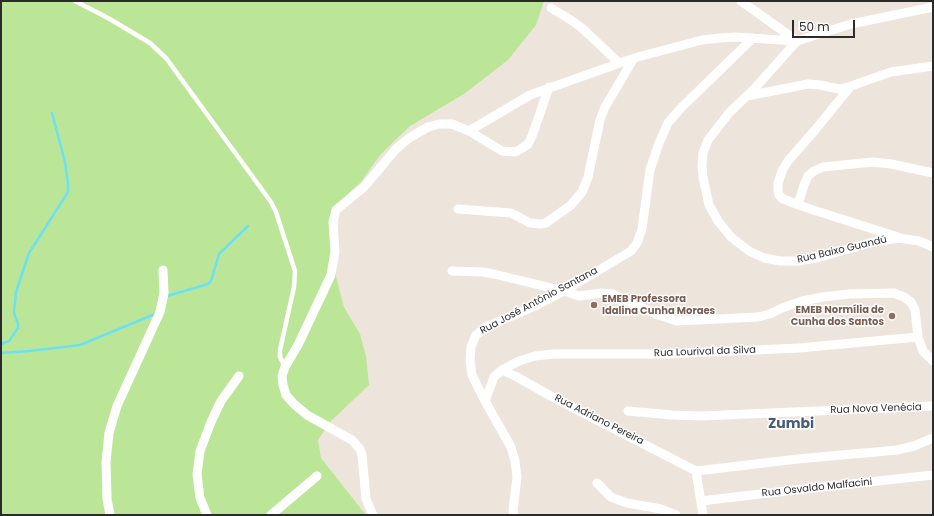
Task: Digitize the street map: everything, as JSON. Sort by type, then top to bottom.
[{"type":"street","points":[[741,1],[798,41]]},
{"type":"street","points":[[469,131],[530,95],[634,58],[702,40],[735,37],[798,41],[851,24],[933,7]]},
{"type":"street","points":[[551,8],[583,29],[619,63]]},
{"type":"street","name":"Rua José Antônio Santana","points":[[514,515],[513,510],[517,477],[516,461],[511,447],[484,401],[472,375],[470,361],[471,347],[476,335],[486,327],[537,305],[631,251],[637,243],[642,228],[650,170],[659,143],[668,123],[680,109],[754,38]]},
{"type":"street","name":"Rua Baixo Guandú","points":[[798,41],[729,113],[708,140],[703,152],[702,166],[710,205],[718,221],[731,237],[749,251],[764,258],[780,262],[798,261],[820,257],[873,242],[899,238],[919,241],[933,247]]},
{"type":"street","points":[[458,209],[506,212],[517,215],[530,223],[541,224],[546,223],[571,205],[582,192],[588,177],[600,120],[605,107],[634,58]]},
{"type":"street","points":[[746,96],[808,84],[820,84],[837,89],[851,86],[890,72],[933,66]]},
{"type":"street","points":[[851,86],[788,161],[778,182],[779,195],[783,199],[798,205],[899,238]]},
{"type":"street","points":[[373,515],[366,499],[362,455],[360,449],[352,440],[307,415],[286,395],[283,385],[282,376],[285,367],[298,346],[331,275],[335,252],[333,222],[336,210],[364,187],[396,149],[409,138],[428,127],[439,124],[452,124],[469,131],[502,151],[515,152],[521,149],[528,144],[534,131],[549,87]]},
{"type":"street","points":[[798,205],[808,176],[814,171],[823,167],[873,162],[892,164],[933,173]]},
{"type":"street","points":[[110,515],[107,499],[106,462],[109,433],[120,399],[160,312],[164,293],[163,270]]},
{"type":"street","points":[[452,271],[494,274],[564,290],[579,296],[602,293],[613,294],[658,315],[677,320],[758,317],[770,314],[802,301],[823,297],[849,294],[894,293],[911,302],[915,310],[918,337],[923,351],[933,361]]},
{"type":"street","name":"Rua Lourival da Silva","points":[[484,401],[494,377],[502,370],[535,356],[554,354],[668,354],[792,348],[918,337]]},
{"type":"street","name":"Rua Adriano Pereira","points":[[502,370],[517,376],[556,399],[696,471]]},
{"type":"street","points":[[207,515],[200,498],[197,474],[200,452],[211,422],[221,401],[239,376]]},
{"type":"street","name":"Rua Nova Venécia","points":[[628,411],[701,416],[933,406]]},
{"type":"street","points":[[703,515],[696,471],[798,459],[898,450],[914,446],[933,438]]},
{"type":"street","name":"Rua Osvaldo Malfacini","points":[[701,502],[933,475]]},
{"type":"street","points":[[271,515],[317,476]]},
{"type":"street","points":[[597,483],[611,497],[661,509],[676,515]]},
{"type":"lane","points":[[75,1],[108,18],[150,44],[166,58],[271,202],[276,212],[294,271],[294,287],[280,350],[280,357],[285,367]]},
{"type":"green space","points":[[1,1],[544,1],[536,25],[508,60],[464,94],[410,126],[380,155],[361,182],[332,209],[337,252],[336,277],[344,307],[360,334],[366,356],[369,385],[330,422],[318,440],[321,458],[366,515],[1,515]]},
{"type":"waterway","points":[[1,344],[9,341],[18,328],[14,313],[16,292],[29,253],[68,192],[65,162],[52,113]]},
{"type":"waterway","points":[[167,296],[208,284],[211,281],[219,254],[248,226]]},
{"type":"waterway","points":[[1,353],[80,345],[155,314]]},
{"type":"place","name":"EMEB Professora Idalina Cunha Moraes","points":[[594,305]]},
{"type":"place","name":"EMEB Normília de Cunha dos Santos","points":[[892,316]]},
{"type":"district","name":"Zumbi","points":[[791,424]]}]
